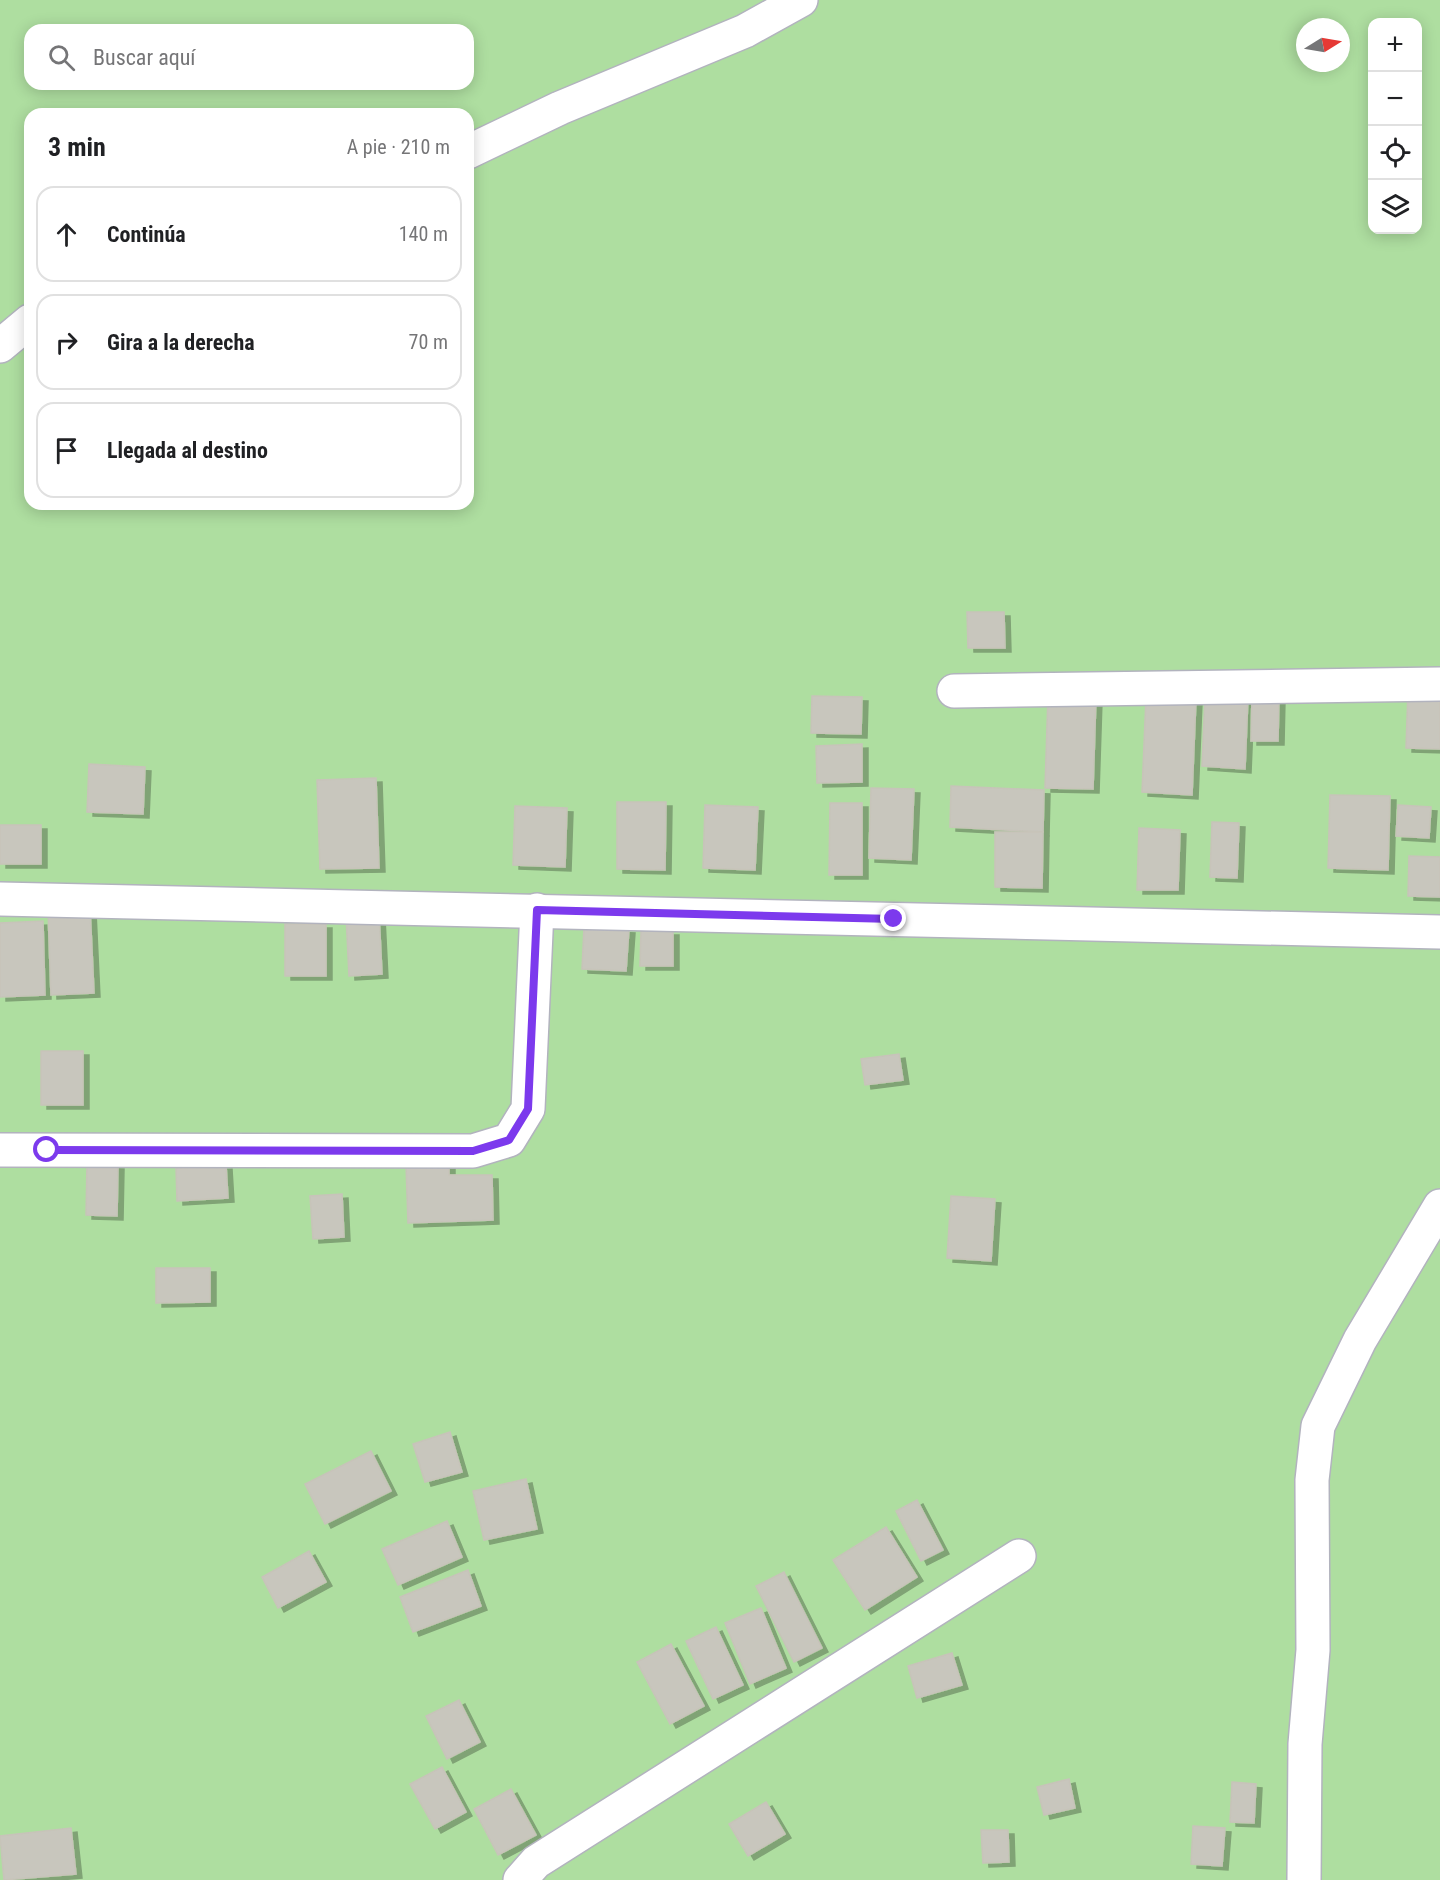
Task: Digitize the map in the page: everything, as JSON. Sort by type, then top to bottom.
[{"type":"street","points":[[474,149],[560,108],[744,32],[801,0]]},
{"type":"street","points":[[0,346],[24,326]]},
{"type":"street","points":[[954,691],[1440,684]]},
{"type":"street","points":[[0,899],[1440,932]]},
{"type":"street","points":[[0,1150],[473,1151],[509,1140],[528,1109],[537,910]]},
{"type":"street","points":[[1304,1880],[1305,1744],[1313,1650],[1312,1480],[1318,1426],[1360,1340],[1440,1206]]},
{"type":"street","points":[[520,1880],[536,1862],[1019,1556]]},
{"type":"green space","points":[[0,0],[1440,0],[1440,1880],[0,1880]]},
{"type":"building","points":[[967,612],[1004,612],[1005,648],[968,648]]},
{"type":"building","points":[[1408,690],[1440,691],[1440,749],[1406,748]]},
{"type":"building","points":[[1048,695],[1096,697],[1093,789],[1045,788]]},
{"type":"building","points":[[812,696],[862,697],[861,734],[811,733]]},
{"type":"building","points":[[1205,696],[1248,697],[1245,769],[1202,766]]},
{"type":"building","points":[[1252,696],[1279,696],[1278,741],[1251,741]]},
{"type":"building","points":[[1146,697],[1196,699],[1192,795],[1142,792]]},
{"type":"building","points":[[862,744],[862,782],[817,783],[816,746]]},
{"type":"building","points":[[89,764],[145,767],[143,814],[87,812]]},
{"type":"building","points":[[376,778],[379,868],[320,869],[317,780]]},
{"type":"building","points":[[951,786],[1044,790],[1043,832],[950,827]]},
{"type":"building","points":[[871,788],[914,789],[911,860],[869,858]]},
{"type":"building","points":[[1330,795],[1390,796],[1388,870],[1328,868]]},
{"type":"building","points":[[617,802],[666,802],[665,870],[617,869]]},
{"type":"building","points":[[830,803],[862,803],[862,875],[829,875]]},
{"type":"building","points":[[705,805],[758,807],[755,870],[703,868]]},
{"type":"building","points":[[1398,805],[1431,807],[1429,838],[1396,836]]},
{"type":"building","points":[[515,806],[567,808],[565,867],[513,865]]},
{"type":"building","points":[[1212,822],[1239,823],[1237,878],[1210,877]]},
{"type":"building","points":[[0,825],[41,825],[41,864],[0,864]]},
{"type":"building","points":[[1139,828],[1180,830],[1178,890],[1137,890]]},
{"type":"building","points":[[995,832],[1043,832],[1042,888],[995,887]]},
{"type":"building","points":[[1409,856],[1440,857],[1440,897],[1408,896]]},
{"type":"building","points":[[90,908],[94,993],[51,995],[48,910]]},
{"type":"building","points":[[379,914],[382,974],[349,976],[346,915]]},
{"type":"building","points":[[43,921],[45,995],[0,997],[0,923]]},
{"type":"building","points":[[285,924],[326,924],[326,976],[285,976]]},
{"type":"building","points":[[584,927],[629,929],[626,971],[582,969]]},
{"type":"building","points":[[641,931],[673,931],[673,966],[640,966]]},
{"type":"building","points":[[41,1051],[83,1051],[83,1105],[41,1105]]},
{"type":"building","points":[[899,1054],[903,1080],[865,1085],[861,1059]]},
{"type":"building","points":[[449,1163],[449,1175],[492,1175],[493,1220],[408,1223],[406,1165]]},
{"type":"building","points":[[87,1164],[118,1165],[117,1216],[86,1215]]},
{"type":"building","points":[[226,1165],[228,1198],[177,1201],[176,1168]]},
{"type":"building","points":[[342,1194],[344,1237],[313,1239],[310,1196]]},
{"type":"building","points":[[951,1196],[995,1199],[991,1261],[947,1258]]},
{"type":"building","points":[[156,1268],[210,1268],[210,1302],[156,1303]]},
{"type":"building","points":[[450,1432],[462,1472],[425,1482],[413,1444]]},
{"type":"building","points":[[371,1451],[391,1491],[325,1524],[305,1484]]},
{"type":"building","points":[[526,1479],[537,1529],[484,1540],[473,1491]]},
{"type":"building","points":[[917,1500],[943,1550],[921,1561],[896,1511]]},
{"type":"building","points":[[447,1521],[462,1557],[398,1585],[382,1549]]},
{"type":"building","points":[[886,1527],[917,1577],[865,1610],[833,1560]]},
{"type":"building","points":[[309,1551],[326,1582],[278,1608],[262,1577]]},
{"type":"building","points":[[468,1570],[481,1606],[413,1632],[400,1597]]},
{"type":"building","points":[[784,1572],[822,1648],[794,1662],[756,1586]]},
{"type":"building","points":[[761,1608],[786,1668],[750,1684],[725,1623]]},
{"type":"building","points":[[716,1627],[743,1685],[713,1699],[686,1641]]},
{"type":"building","points":[[671,1644],[704,1706],[670,1724],[637,1662]]},
{"type":"building","points":[[952,1653],[962,1685],[917,1698],[908,1666]]},
{"type":"building","points":[[459,1700],[480,1742],[447,1759],[426,1716]]},
{"type":"building","points":[[442,1767],[466,1812],[435,1829],[410,1784]]},
{"type":"building","points":[[1069,1779],[1075,1808],[1044,1815],[1037,1787]]},
{"type":"building","points":[[1232,1782],[1256,1784],[1254,1823],[1230,1822]]},
{"type":"building","points":[[511,1789],[536,1835],[498,1855],[474,1809]]},
{"type":"building","points":[[766,1802],[785,1834],[748,1856],[729,1824]]},
{"type":"building","points":[[1193,1826],[1225,1828],[1222,1866],[1191,1864]]},
{"type":"building","points":[[71,1828],[76,1874],[4,1880],[0,1836]]},
{"type":"building","points":[[981,1830],[1008,1830],[1009,1862],[983,1863]]},
{"type":"route","points":[[47,1150],[473,1151],[509,1140],[528,1109],[537,910],[894,919]]}]
